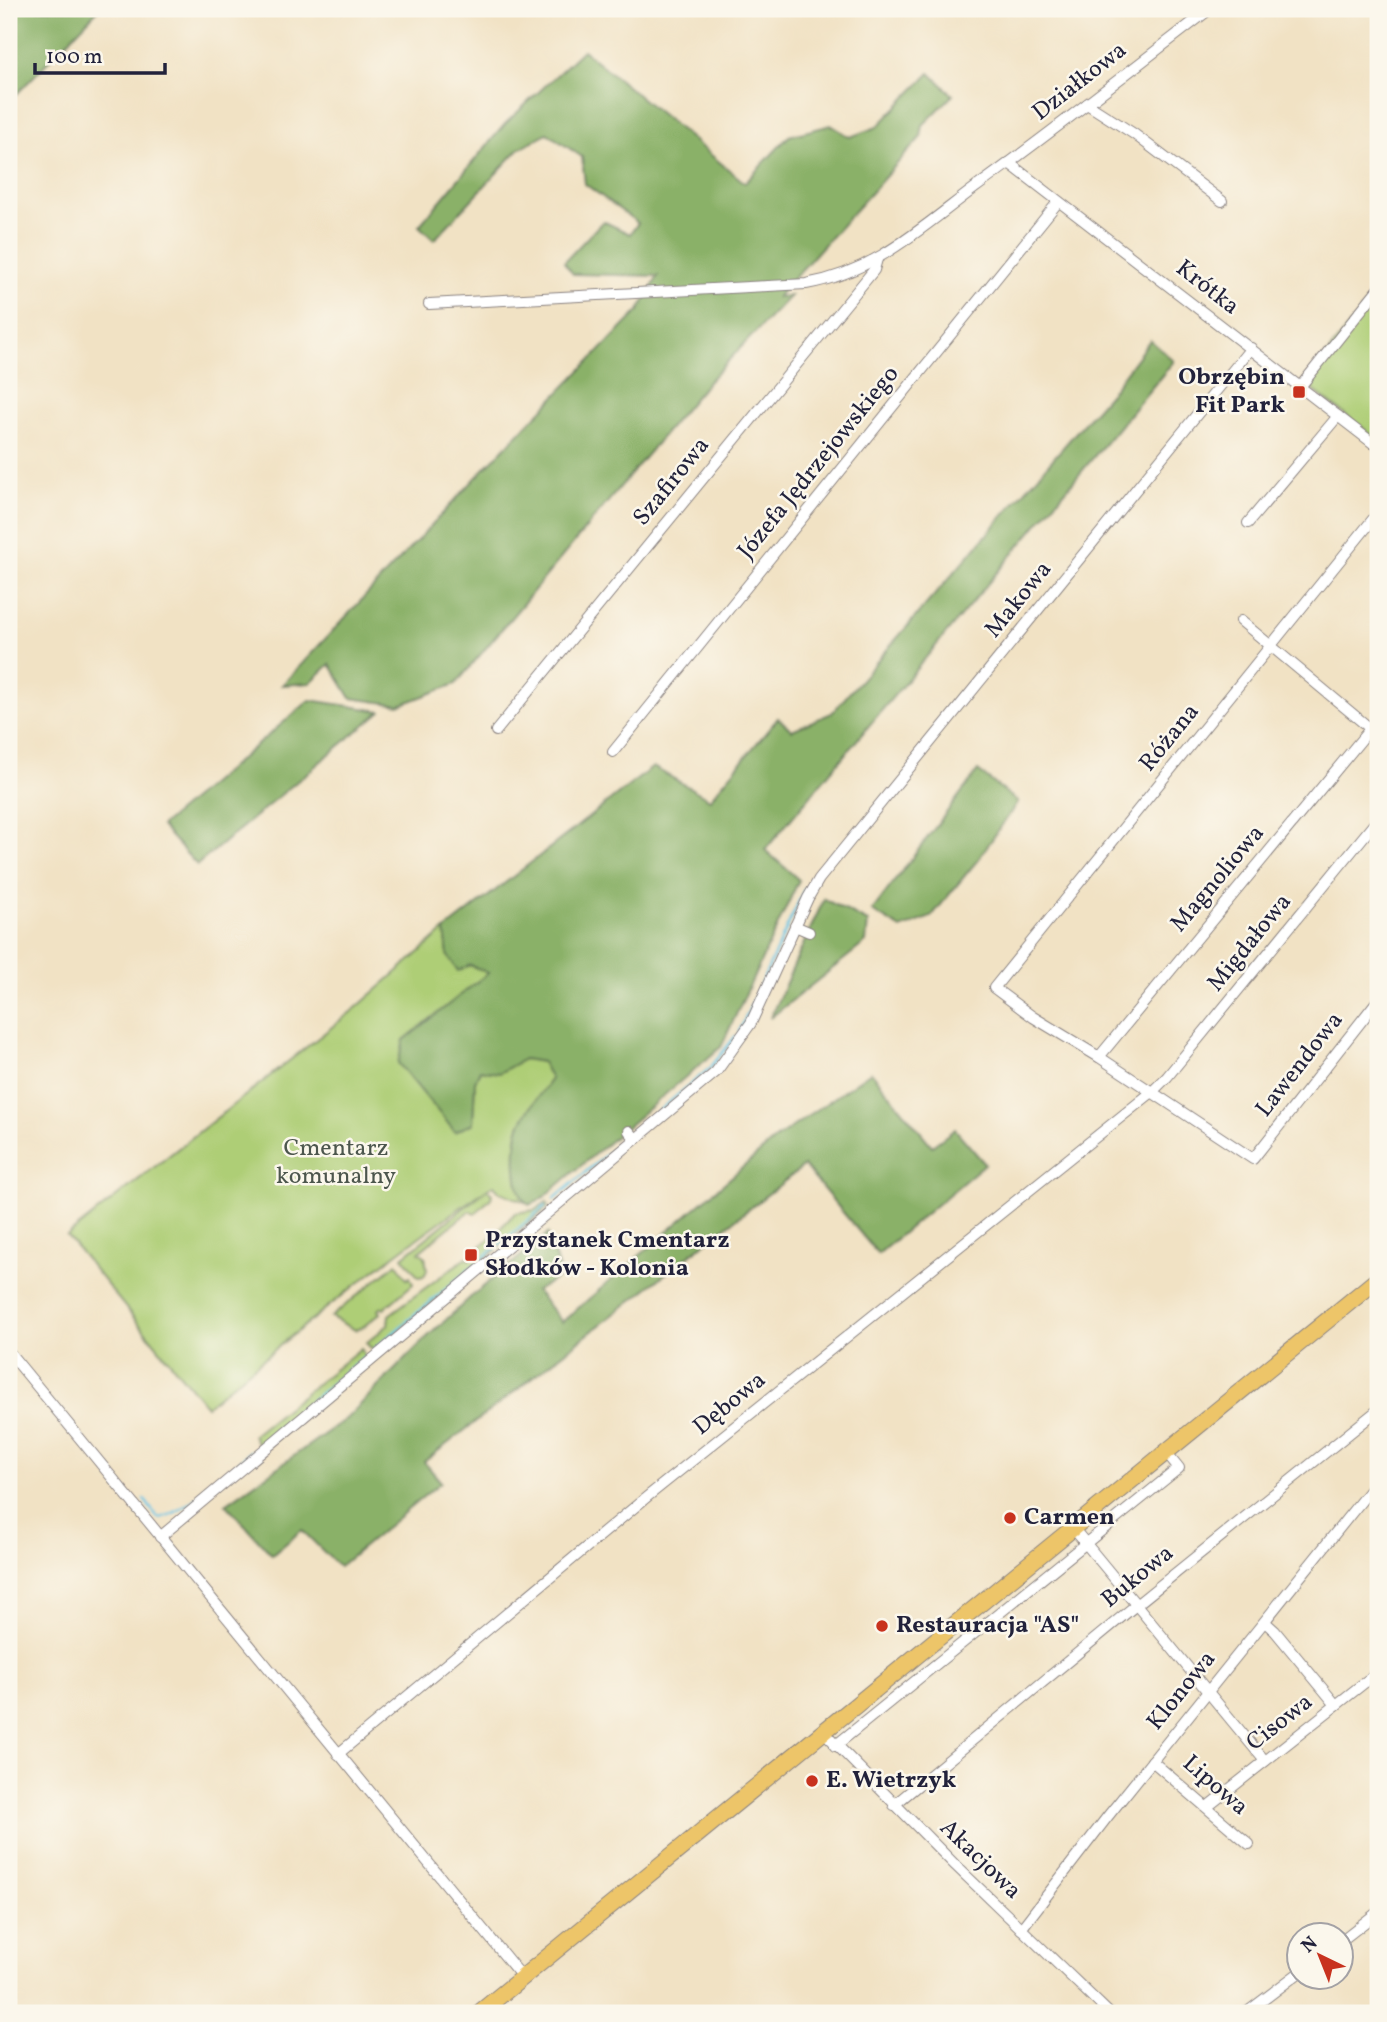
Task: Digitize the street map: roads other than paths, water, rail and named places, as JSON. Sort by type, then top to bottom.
[{"type":"main road","points":[[479,2013],[1378,1279]]},
{"type":"street","name":"Działkowa","points":[[877,259],[1009,163],[1210,9]]},
{"type":"street","points":[[1087,104],[1134,134],[1222,201]]},
{"type":"street","name":"Krótka","points":[[1009,163],[1378,447]]},
{"type":"street","name":"Józefa Jędrzejowskiego","points":[[613,752],[1058,202]]},
{"type":"street","points":[[429,304],[806,284],[849,273],[877,259]]},
{"type":"street","name":"Szafirowa","points":[[496,731],[874,270],[877,259]]},
{"type":"street","points":[[1300,387],[1378,289]]},
{"type":"street","name":"Makowa","points":[[160,1537],[632,1135],[716,1072],[736,1048],[751,1023],[819,879],[1251,348]]},
{"type":"street","points":[[1248,523],[1338,416]]},
{"type":"street","name":"Różana","points":[[1099,1057],[1020,1009],[994,988],[1378,513]]},
{"type":"street","points":[[1241,621],[1374,732]]},
{"type":"street","name":"Magnoliowa","points":[[1099,1057],[1374,732]]},
{"type":"street","name":"Migdałowa","points":[[1152,1092],[1378,819]]},
{"type":"street","points":[[795,926],[809,932]]},
{"type":"street","name":"Lawendowa","points":[[1152,1092],[1253,1159],[1378,1000]]},
{"type":"street","points":[[1099,1057],[1152,1092]]},
{"type":"street","name":"Dębowa","points":[[338,1754],[648,1496],[1152,1092]]},
{"type":"street","points":[[9,1352],[523,1978]]},
{"type":"street","name":"Bukowa","points":[[894,1805],[1378,1410]]},
{"type":"street","points":[[835,1745],[1179,1468],[1166,1452]]},
{"type":"street","name":"Klonowa","points":[[1021,1929],[1378,1480]]},
{"type":"street","points":[[1073,1528],[1265,1761]]},
{"type":"street","points":[[1265,1622],[1336,1705]]},
{"type":"street","name":"Cisowa","points":[[1207,1807],[1378,1672]]},
{"type":"street","name":"Akacjowa","points":[[824,1732],[894,1805],[1109,2013]]},
{"type":"street","name":"Lipowa","points":[[1152,1761],[1249,1844]]},
{"type":"street","points":[[1356,1929],[1378,1912]]},
{"type":"street","points":[[1246,2013],[1286,1983]]},
{"type":"waterway","points":[[739,1032],[805,888]]},
{"type":"waterway","points":[[636,1130],[710,1068],[735,1037]]},
{"type":"waterway","points":[[554,1199],[627,1137]]},
{"type":"waterway","points":[[374,1349],[545,1206]]},
{"type":"waterway","points":[[261,1443],[365,1356]]},
{"type":"waterway","points":[[144,1499],[158,1518],[168,1515],[193,1501],[251,1451]]},
{"type":"place","name":"Obrzębin Fit Park","points":[[1299,392]]},
{"type":"place","name":"Przystanek Cmentarz Słodków - Kolonia","points":[[471,1255]]},
{"type":"place","name":"Carmen","points":[[1010,1518]]},
{"type":"place","name":"Restauracja \"AS\"","points":[[882,1626]]},
{"type":"place","name":"E. Wietrzyk","points":[[812,1781]]},
{"type":"park label","name":"Cmentarz komunalny","points":[[336,1163]]}]
